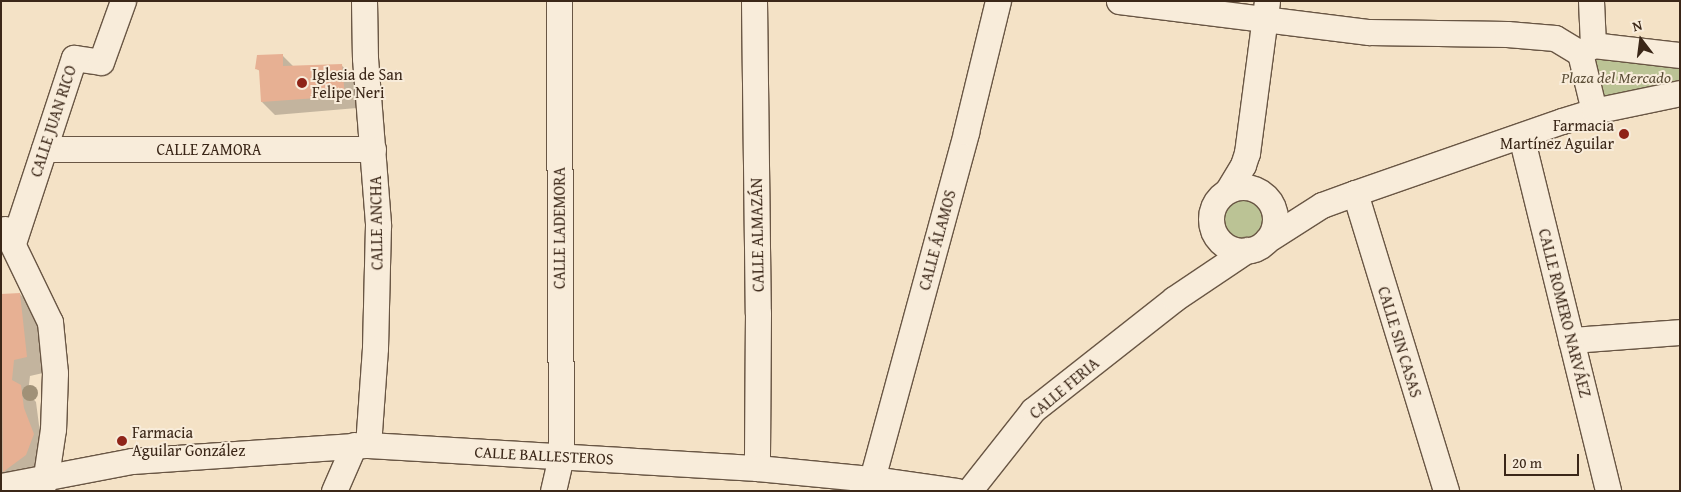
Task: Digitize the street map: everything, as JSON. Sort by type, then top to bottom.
[{"type":"street","name":"CALLE JUAN RICO","points":[[7,232],[44,149],[74,58],[101,62],[124,1]]},
{"type":"street","name":"CALLE ANCHA","points":[[334,491],[361,445],[375,348],[378,225],[365,58],[364,1]]},
{"type":"street","name":"CALLE LADEMORA","points":[[554,491],[561,455],[559,1]]},
{"type":"street","name":"CALLE ALMAZÁN","points":[[754,1],[758,313],[757,468]]},
{"type":"street","name":"CALLE ÁLAMOS","points":[[872,479],[963,142],[998,1]]},
{"type":"street","points":[[1118,1],[1265,10],[1368,32],[1507,34],[1555,38],[1587,49],[1680,55]]},
{"type":"street","points":[[1592,1],[1587,49],[1594,111]]},
{"type":"street","points":[[1265,10],[1247,153],[1243,166],[1228,190],[1214,205],[1211,215],[1215,234],[1228,247],[1257,245],[1322,205],[1594,111],[1680,93]]},
{"type":"street","name":"CALLE ROMERO NARVÁEZ","points":[[1521,136],[1608,491]]},
{"type":"street","name":"CALLE ZAMORA","points":[[44,149],[373,149]]},
{"type":"street","points":[[1247,153],[1250,175],[1263,196],[1275,222],[1257,245]]},
{"type":"street","points":[[1228,190],[1240,187],[1263,196],[1286,209],[1322,205]]},
{"type":"street","name":"CALLE SIN CASAS","points":[[1355,193],[1446,491]]},
{"type":"street","points":[[7,232],[50,322],[55,374],[53,429],[43,484]]},
{"type":"street","name":"CALLE FERIA","points":[[1174,299],[1201,269],[1214,248],[1215,234]]},
{"type":"street","name":"CALLE FERIA","points":[[969,491],[1033,410],[1174,299],[1257,245]]},
{"type":"street","points":[[1571,340],[1680,332]]},
{"type":"street","name":"CALLE BALLESTEROS","points":[[1,486],[43,484],[132,462],[361,445],[561,455],[757,468],[872,479],[956,491]]},
{"type":"green space","name":"Plaza del Mercado","points":[[1593,45],[1680,55],[1680,93],[1594,111]]},
{"type":"green space","points":[[1243,198],[1258,204],[1264,219],[1258,234],[1243,240],[1228,234],[1222,219],[1228,204]]},
{"type":"building","name":"Iglesia de San Felipe Neri","points":[[283,54],[283,66],[342,64],[345,96],[261,102],[259,70],[255,69],[257,55]]},
{"type":"building","points":[[20,293],[27,357],[14,360],[12,380],[21,385],[24,408],[34,434],[26,455],[3,472],[1,294]]},
{"type":"place","name":"Iglesia de San Felipe Neri","points":[[302,83]]},
{"type":"place","name":"Farmacia Martínez Aguilar","points":[[1624,134]]},
{"type":"place","name":"Farmacia Aguilar González","points":[[122,441]]}]
